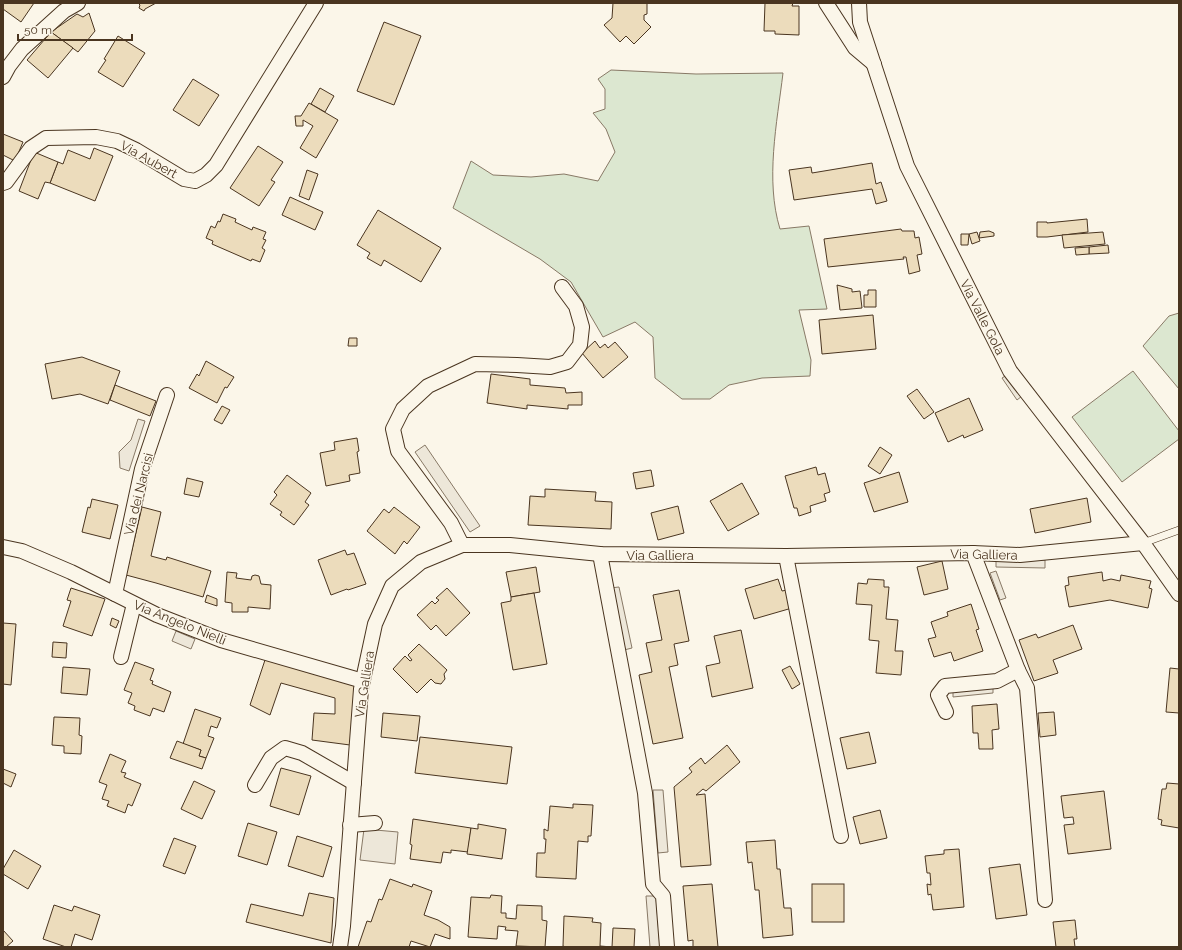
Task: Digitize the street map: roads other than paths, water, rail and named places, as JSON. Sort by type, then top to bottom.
[{"type":"street","points":[[3,77],[9,66],[22,49],[64,11],[78,3]]},
{"type":"street","name":"Via Aubert","points":[[3,183],[6,182],[31,148],[46,138],[96,137],[117,141],[136,150],[184,179],[195,181],[206,175],[216,165],[316,3]]},
{"type":"street","points":[[826,3],[855,48],[874,64]]},
{"type":"street","name":"Via Valle Gola","points":[[858,3],[860,22],[907,166],[1010,371],[1143,543],[1179,594]]},
{"type":"street","points":[[462,545],[451,523],[398,451],[393,429],[403,409],[428,386],[475,364],[550,367],[567,362],[580,345],[582,327],[576,306],[562,287]]},
{"type":"street","name":"Via dei Narcisi","points":[[115,594],[142,469],[167,394]]},
{"type":"street","name":"Via Galliera","points":[[340,947],[343,926],[361,689],[375,624],[392,586],[421,562],[462,545],[510,545],[600,554],[786,556],[973,553],[1020,555],[1143,543]]},
{"type":"street","name":"Via Angelo Nielli","points":[[3,547],[22,551],[71,572],[157,615],[221,640],[363,681]]},
{"type":"street","points":[[973,553],[1018,670],[1027,688],[1045,900]]},
{"type":"street","points":[[600,554],[645,793],[653,884],[663,896],[667,947]]},
{"type":"street","points":[[786,556],[841,836]]},
{"type":"street","points":[[121,657],[134,604]]},
{"type":"street","points":[[946,712],[938,695],[945,686],[997,681],[1018,670]]},
{"type":"street","points":[[255,785],[271,758],[285,748],[302,754],[354,783]]},
{"type":"street","points":[[350,825],[375,823]]},
{"type":"lane","points":[[1143,543],[1179,530]]}]
